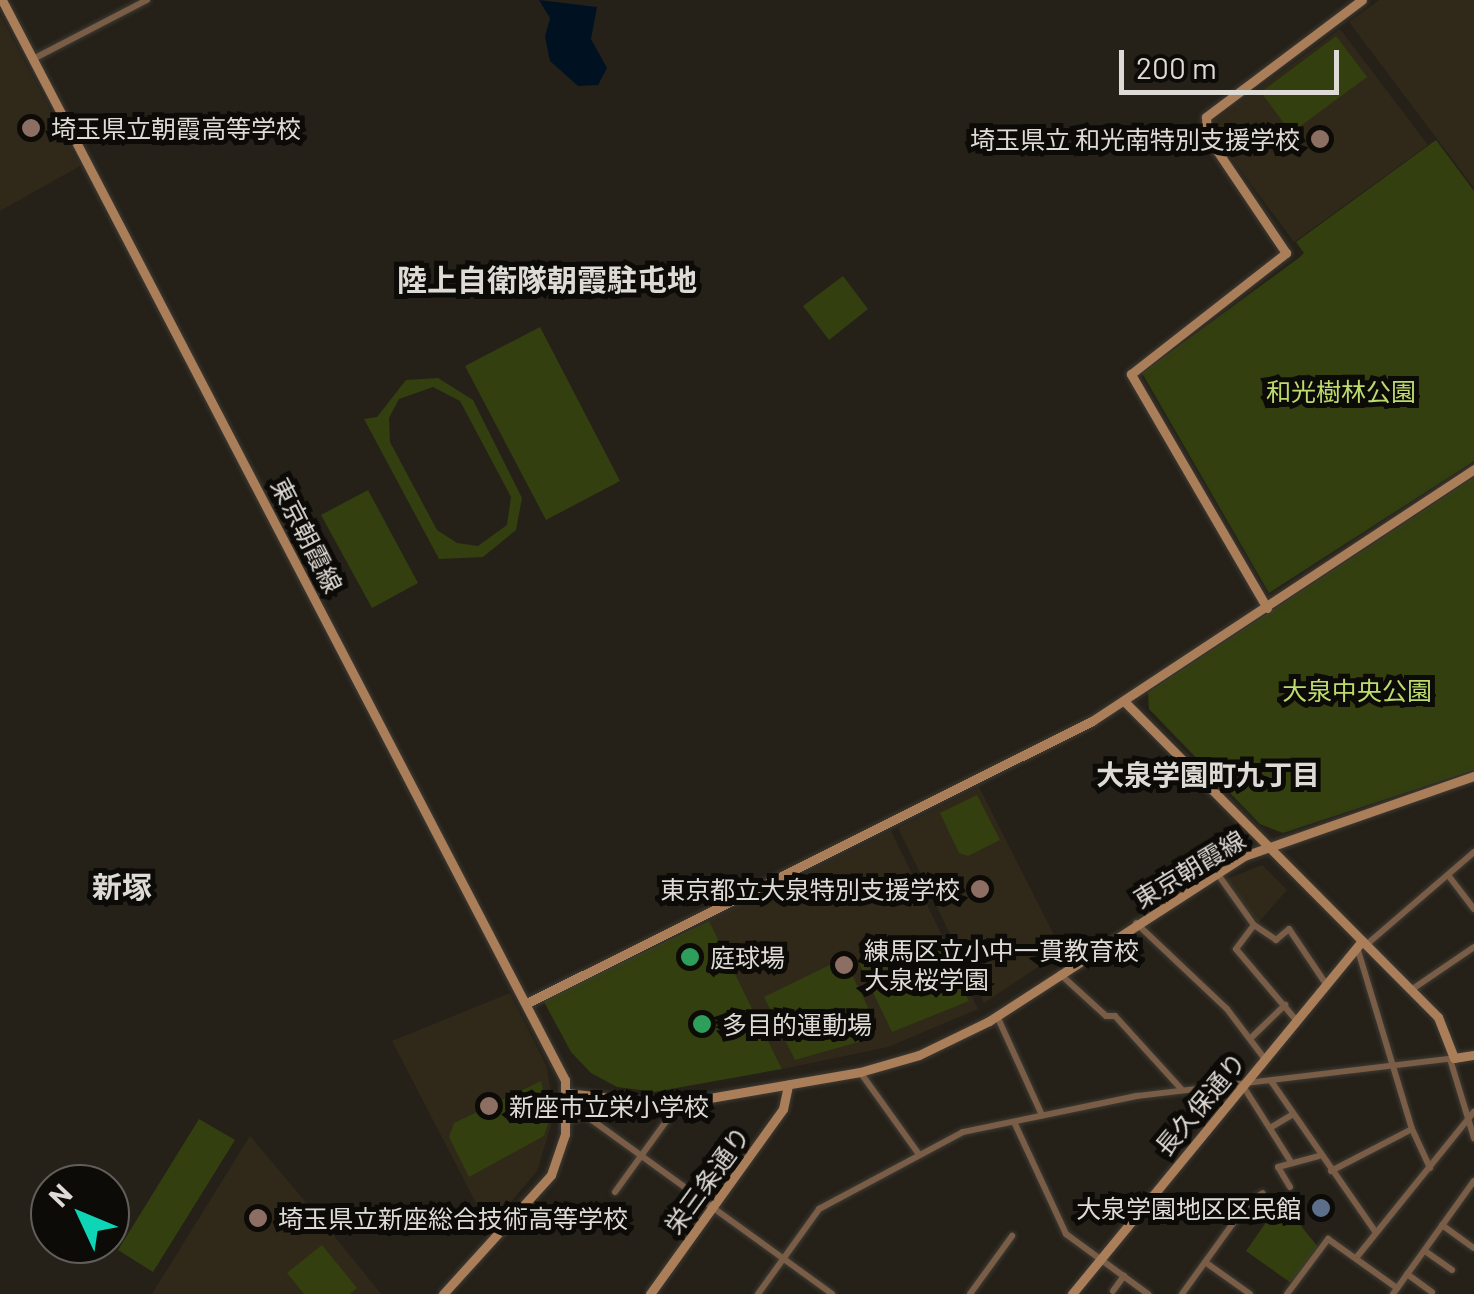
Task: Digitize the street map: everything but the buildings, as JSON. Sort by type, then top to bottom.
[{"type":"street","name":"東京朝霞線","points":[[2,0],[37,57],[526,1003],[568,1094],[566,1121],[546,1184],[443,1294]]},
{"type":"street","points":[[37,57],[146,0]]},
{"type":"street","points":[[1267,608],[1131,374],[1286,253],[1207,136],[1206,117],[1362,0]]},
{"type":"street","points":[[526,1003],[1124,701],[1474,469]]},
{"type":"street","points":[[1124,701],[1267,846],[1474,776]]},
{"type":"street","name":"東京朝霞線","points":[[568,1094],[669,1105],[860,1072],[935,1048],[997,1016],[1216,872],[1267,846],[1448,1029],[1452,1059]]},
{"type":"street","points":[[1430,1168],[1412,1130],[1361,944],[1474,852]]},
{"type":"street","points":[[1216,872],[1254,925],[1274,940],[1289,929],[1326,984]]},
{"type":"street","points":[[1448,875],[1474,910]]},
{"type":"street","points":[[1136,924],[1253,1036],[1264,1058]]},
{"type":"street","points":[[1254,925],[1235,948],[1296,1020]]},
{"type":"street","name":"長久保通り","points":[[1072,1294],[1361,944]]},
{"type":"street","points":[[1410,990],[1474,946]]},
{"type":"street","points":[[1060,974],[1106,1016],[1115,1016],[1182,1090]]},
{"type":"street","points":[[1253,1036],[1285,1005]]},
{"type":"street","points":[[997,1016],[1025,1064],[1042,1115]]},
{"type":"street","points":[[758,1294],[819,1209],[963,1132],[1182,1090],[1474,1056]]},
{"type":"street","points":[[1452,1059],[1474,1138]]},
{"type":"street","points":[[860,1072],[918,1153]]},
{"type":"street","points":[[1271,1080],[1330,1172],[1375,1231]]},
{"type":"street","name":"栄三条通り","points":[[650,1294],[784,1107],[788,1085]]},
{"type":"street","points":[[1243,1085],[1291,1162]]},
{"type":"street","points":[[615,1192],[670,1116],[669,1105]]},
{"type":"street","points":[[1356,1258],[1474,1112]]},
{"type":"street","points":[[1270,1128],[1293,1114]]},
{"type":"street","points":[[566,1121],[585,1115],[832,1294]]},
{"type":"street","points":[[1015,1124],[1053,1216],[1098,1258],[1148,1294]]},
{"type":"street","points":[[1330,1172],[1412,1130]]},
{"type":"street","points":[[1290,1188],[1278,1167],[1320,1156]]},
{"type":"street","points":[[1287,1294],[1326,1240],[1356,1258],[1395,1291],[1474,1181]]},
{"type":"street","points":[[1182,1294],[1247,1204],[1262,1193]]},
{"type":"street","points":[[1442,1226],[1474,1248]]},
{"type":"street","points":[[970,1294],[1012,1236]]},
{"type":"street","points":[[1425,1251],[1452,1270]]},
{"type":"street","points":[[1205,1262],[1250,1294]]},
{"type":"street","points":[[1407,1274],[1432,1292]]},
{"type":"street","points":[[1113,1291],[1124,1276]]},
{"type":"shaded area","points":[[1379,0],[1474,0],[1474,188],[1349,22]]},
{"type":"shaded area","name":"埼玉県立朝霞高等学校","points":[[0,15],[80,166],[0,211]]},
{"type":"shaded area","name":"埼玉県立 和光南特別支援学校","points":[[1340,29],[1428,145],[1294,242],[1212,132],[1215,120]]},
{"type":"shaded area","name":"東京都立大泉特別支援学校","points":[[979,787],[1062,951],[984,1003],[898,828]]},
{"type":"shaded area","name":"練馬区立小中一貫教育校 大泉桜学園","points":[[891,831],[978,1009],[888,1047],[782,1069],[709,921]]},
{"type":"shaded area","points":[[1262,865],[1287,890],[1258,923],[1224,880]]},
{"type":"shaded area","name":"新座市立栄小学校","points":[[510,993],[547,1067],[554,1116],[537,1171],[489,1228],[392,1041]]},
{"type":"shaded area","name":"埼玉県立新座総合技術高等学校","points":[[250,1136],[331,1232],[381,1294],[152,1294]]},
{"type":"green space","points":[[1336,36],[1367,77],[1291,133],[1261,92]]},
{"type":"green space","name":"和光樹林公園","points":[[1436,140],[1474,191],[1474,461],[1269,593],[1142,373],[1300,257],[1304,253],[1296,242]]},
{"type":"green space","points":[[843,276],[868,309],[829,340],[803,306]]},
{"type":"green space","points":[[540,327],[620,481],[546,520],[465,366]]},
{"type":"green space","points":[[438,378],[473,400],[522,498],[516,530],[483,557],[439,559],[364,419],[377,417],[406,380]],"holes":[[[433,387],[460,401],[511,497],[507,525],[478,546],[457,543],[437,530],[390,442],[389,418],[399,399]]]},
{"type":"green space","name":"大泉中央公園","points":[[1474,477],[1474,770],[1283,833],[1260,824],[1149,709],[1148,692]]},
{"type":"green space","points":[[368,490],[418,583],[372,608],[321,515]]},
{"type":"green space","points":[[977,795],[1000,840],[968,856],[959,853],[940,813]]},
{"type":"green space","points":[[709,921],[782,1069],[654,1092],[617,1087],[591,1073],[571,1052],[543,1000]]},
{"type":"green space","points":[[909,938],[945,953],[969,1001],[892,1032],[858,961]]},
{"type":"green space","points":[[844,958],[875,1022],[869,1039],[795,1060],[764,997]]},
{"type":"green space","points":[[541,1081],[550,1118],[544,1136],[469,1177],[449,1137],[454,1123]]},
{"type":"green space","points":[[199,1119],[235,1140],[153,1272],[130,1258],[130,1231]]},
{"type":"green space","points":[[1281,1201],[1318,1247],[1291,1283],[1246,1251]]},
{"type":"green space","points":[[322,1245],[357,1288],[350,1294],[304,1294],[287,1273]]},
{"type":"water","points":[[539,0],[597,7],[591,39],[607,68],[598,85],[578,86],[550,61],[545,37],[550,18]]},
{"type":"place","name":"埼玉県立朝霞高等学校","points":[[31,128]]},
{"type":"place","name":"埼玉県立 和光南特別支援学校","points":[[1320,139]]},
{"type":"place","name":"東京都立大泉特別支援学校","points":[[980,889]]},
{"type":"place","name":"庭球場","points":[[690,957]]},
{"type":"place","name":"練馬区立小中一貫教育校 大泉桜学園","points":[[844,965]]},
{"type":"place","name":"多目的運動場","points":[[702,1024]]},
{"type":"place","name":"新座市立栄小学校","points":[[489,1106]]},
{"type":"place","name":"大泉学園地区区民館","points":[[1321,1208]]},
{"type":"place","name":"埼玉県立新座総合技術高等学校","points":[[258,1218]]},
{"type":"district","name":"陸上自衛隊朝霞駐屯地","points":[[547,279]]},
{"type":"district","name":"大泉学園町九丁目","points":[[1208,774]]},
{"type":"district","name":"新塚","points":[[122,886]]}]
